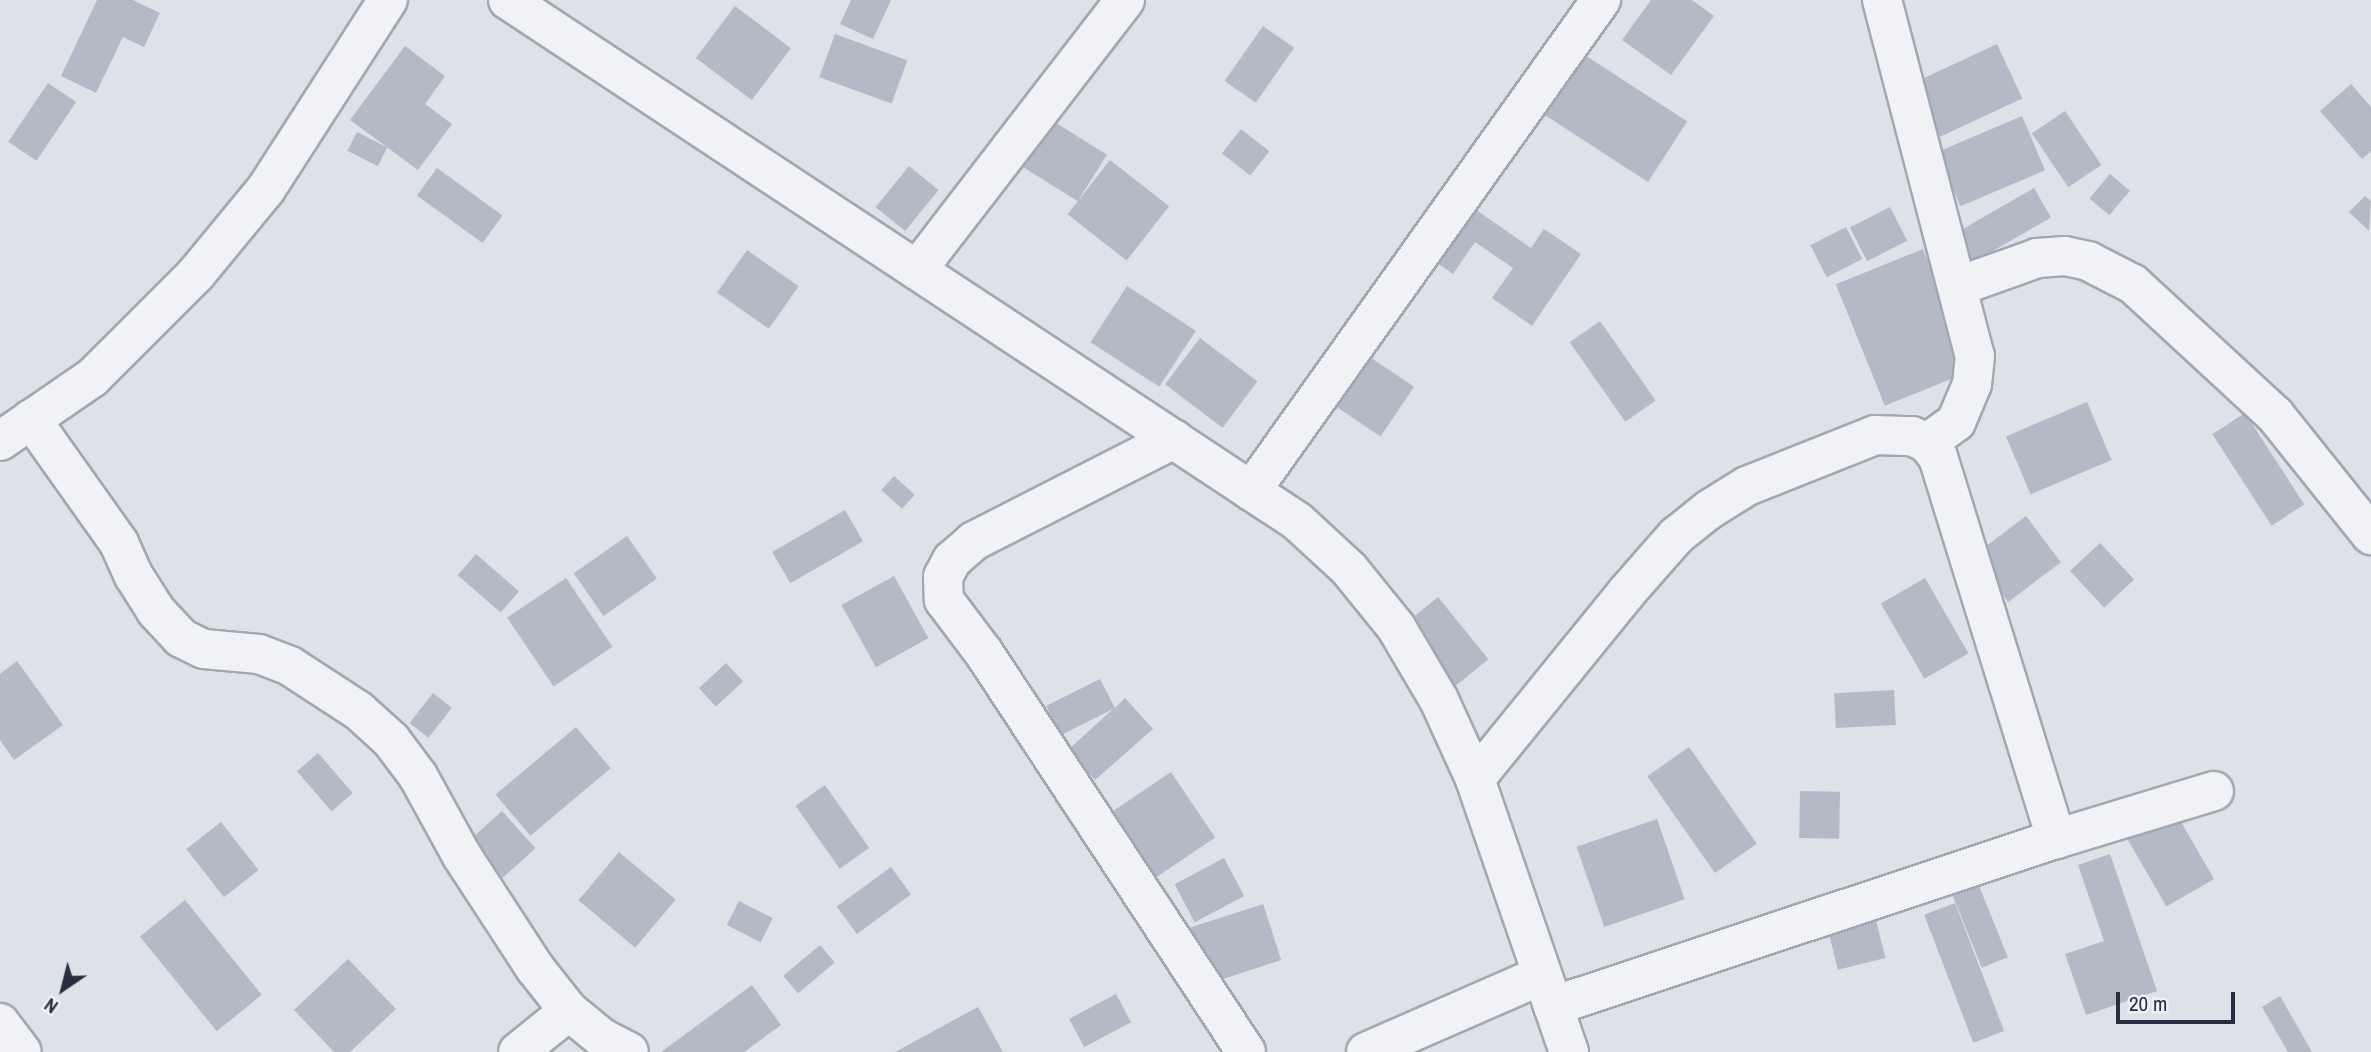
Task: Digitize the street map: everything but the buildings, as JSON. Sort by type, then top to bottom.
[{"type":"street","points":[[0,441],[93,377],[196,274],[266,189],[388,0]]},
{"type":"street","points":[[509,0],[1297,521],[1349,569],[1396,627],[1439,700],[1475,779],[1569,1052]]},
{"type":"street","points":[[917,270],[1125,0]]},
{"type":"street","points":[[1251,491],[1601,0]]},
{"type":"street","points":[[1882,0],[1959,286],[1975,356],[1972,384],[1956,422],[1927,443]]},
{"type":"street","points":[[1959,286],[2037,258],[2066,256],[2088,261],[2133,284],[2275,415],[2369,527]]},
{"type":"street","points":[[32,419],[119,543],[134,576],[156,611],[181,638],[204,649],[259,654],[290,666],[359,711],[391,740],[418,776],[462,856],[535,968],[569,1011],[602,1038],[629,1052]]},
{"type":"street","points":[[1475,779],[1626,593],[1676,536],[1710,509],[1748,486],[1874,435],[1912,436],[1927,443],[1938,457],[2056,839]]},
{"type":"street","points":[[1174,439],[974,541],[952,560],[947,568],[943,577],[944,600],[984,653],[1246,1052]]},
{"type":"street","points":[[1366,1052],[1547,990],[2214,791]]},
{"type":"street","points":[[518,1052],[569,1011]]},
{"type":"street","points":[[0,1023],[22,1052]]}]
